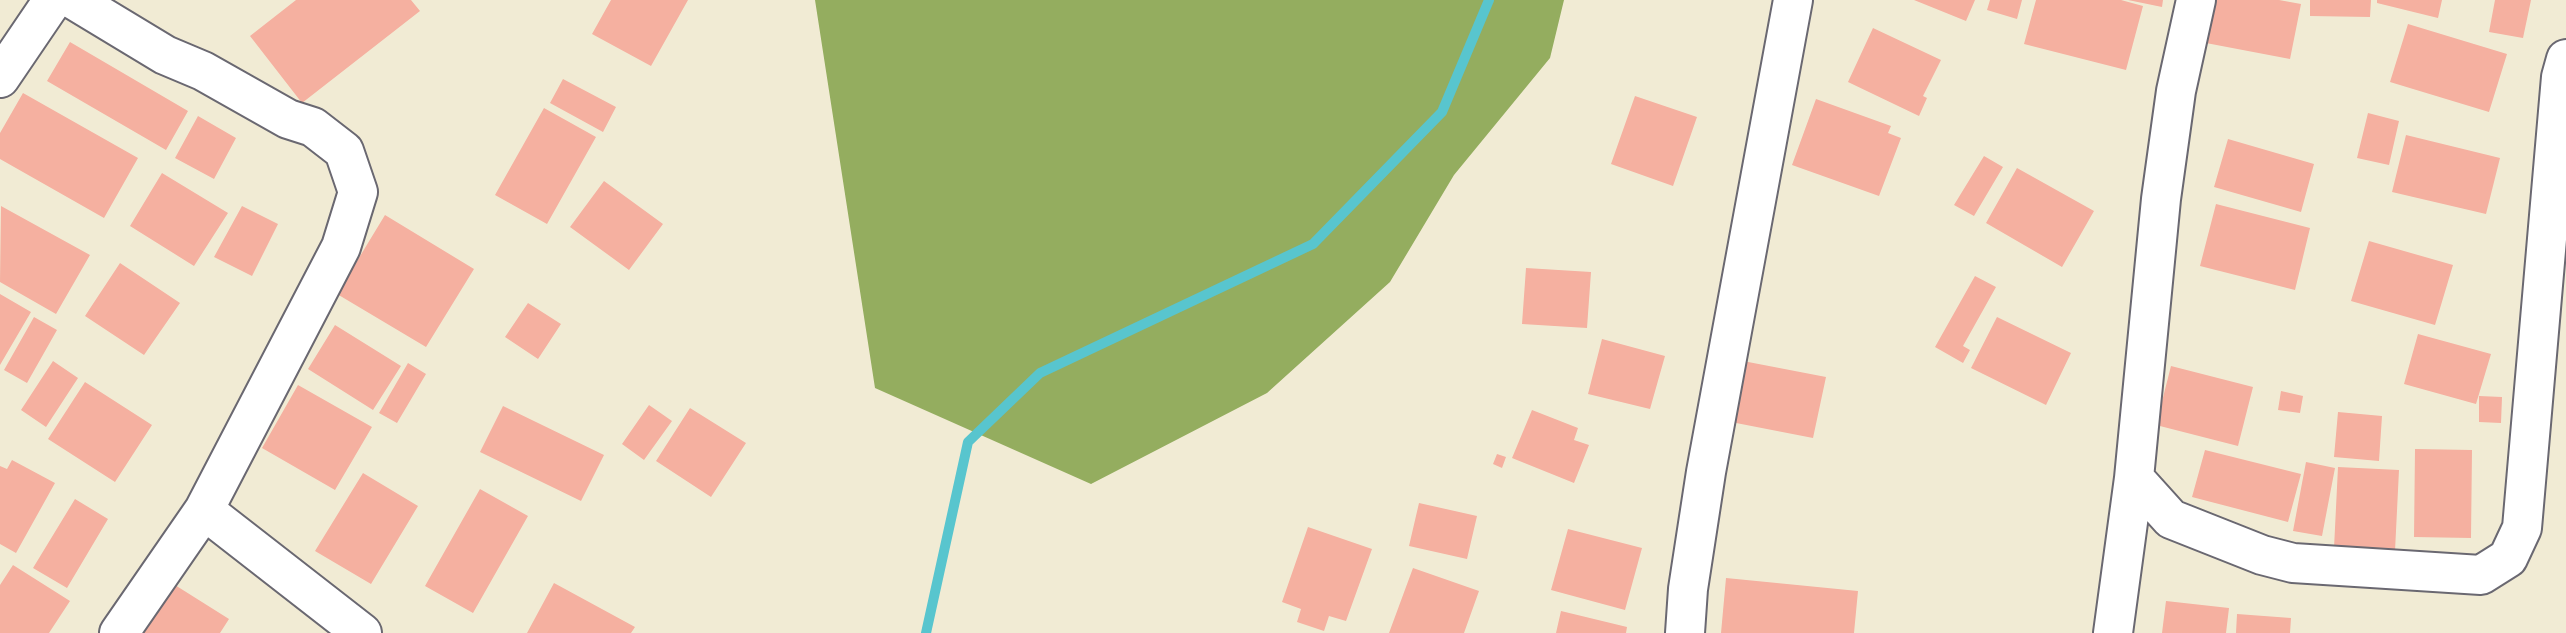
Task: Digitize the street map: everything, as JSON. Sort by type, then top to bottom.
[{"type":"street","points":[[0,78],[53,0]]},
{"type":"street","points":[[74,0],[164,55],[203,71],[288,118],[313,127],[344,151],[358,192],[341,247],[204,510],[119,633]]},
{"type":"street","points":[[1685,633],[1688,589],[1706,472],[1793,0]]},
{"type":"street","points":[[2113,633],[2134,478],[2161,199],[2176,92],[2196,0]]},
{"type":"street","points":[[2134,478],[2171,519],[2262,555],[2293,563],[2481,575],[2508,558],[2522,528],[2561,78],[2566,59]]},
{"type":"street","points":[[204,510],[362,633]]},
{"type":"street","points":[[2123,545],[2171,519]]},
{"type":"green space","points":[[815,0],[1564,0],[1550,58],[1454,175],[1390,282],[1267,393],[1091,484],[875,388]]},
{"type":"building","points":[[296,0],[411,0],[420,11],[302,103],[250,36]]},
{"type":"building","points":[[611,0],[688,0],[651,66],[592,34]]},
{"type":"building","points":[[1914,0],[1975,0],[1966,21]]},
{"type":"building","points":[[1990,0],[2022,0],[2017,19],[1987,10]]},
{"type":"building","points":[[2036,0],[2121,0],[2143,6],[2126,70],[2024,44]]},
{"type":"building","points":[[2128,0],[2163,0],[2162,7]]},
{"type":"building","points":[[2215,0],[2279,0],[2301,4],[2290,59],[2206,43]]},
{"type":"building","points":[[2310,0],[2371,0],[2370,17],[2310,16]]},
{"type":"building","points":[[2377,0],[2442,0],[2438,18],[2377,3]]},
{"type":"building","points":[[2495,0],[2531,0],[2523,38],[2489,32]]},
{"type":"building","points":[[2408,24],[2507,54],[2489,112],[2390,82]]},
{"type":"building","points":[[1873,28],[1941,60],[1923,96],[1927,98],[1919,116],[1848,82]]},
{"type":"building","points":[[70,42],[188,111],[166,150],[47,81]]},
{"type":"building","points":[[563,79],[616,107],[603,132],[550,103]]},
{"type":"building","points":[[23,93],[138,158],[104,218],[0,159],[0,133]]},
{"type":"building","points":[[1635,96],[1697,117],[1673,186],[1611,164]]},
{"type":"building","points":[[1816,99],[1891,126],[1888,133],[1901,138],[1879,196],[1792,165]]},
{"type":"building","points":[[544,108],[596,137],[547,224],[495,195]]},
{"type":"building","points":[[2368,113],[2399,121],[2389,165],[2357,158]]},
{"type":"building","points":[[198,116],[236,138],[214,179],[175,158]]},
{"type":"building","points":[[2406,135],[2500,158],[2486,214],[2392,192]]},
{"type":"building","points":[[2228,139],[2314,164],[2301,212],[2214,187]]},
{"type":"building","points":[[1984,156],[2003,167],[1974,216],[1954,205]]},
{"type":"building","points":[[2017,168],[2094,211],[2062,267],[1986,223]]},
{"type":"building","points":[[162,173],[228,213],[194,266],[130,226]]},
{"type":"building","points":[[604,181],[663,224],[629,270],[570,227]]},
{"type":"building","points":[[2216,204],[2310,228],[2295,290],[2200,266]]},
{"type":"building","points":[[1,206],[90,255],[56,314],[0,282]]},
{"type":"building","points":[[242,206],[278,224],[252,276],[214,257]]},
{"type":"building","points":[[385,215],[474,269],[426,347],[337,294]]},
{"type":"building","points":[[2369,241],[2453,265],[2435,325],[2351,301]]},
{"type":"building","points":[[120,263],[180,303],[144,355],[85,316]]},
{"type":"building","points":[[1526,268],[1591,272],[1587,328],[1522,324]]},
{"type":"building","points":[[1975,276],[1996,287],[1963,346],[1970,350],[1963,363],[1935,347]]},
{"type":"building","points":[[0,294],[31,312],[0,365]]},
{"type":"building","points":[[528,303],[561,324],[538,359],[505,337]]},
{"type":"building","points":[[34,317],[57,330],[27,383],[4,370]]},
{"type":"building","points":[[1997,317],[2071,353],[2046,405],[1971,368]]},
{"type":"building","points":[[335,325],[401,366],[373,410],[308,369]]},
{"type":"building","points":[[2418,334],[2491,354],[2476,404],[2404,384]]},
{"type":"building","points":[[1602,339],[1665,356],[1650,409],[1588,394]]},
{"type":"building","points":[[53,361],[78,378],[46,427],[21,410]]},
{"type":"building","points":[[1743,361],[1826,377],[1813,438],[1731,422]]},
{"type":"building","points":[[408,363],[426,374],[397,423],[379,413]]},
{"type":"building","points":[[2171,366],[2253,387],[2238,446],[2156,425]]},
{"type":"building","points":[[85,382],[152,425],[115,482],[48,439]]},
{"type":"building","points":[[298,385],[372,427],[335,490],[262,448]]},
{"type":"building","points":[[2281,391],[2303,396],[2300,413],[2278,410]]},
{"type":"building","points":[[2479,396],[2502,397],[2501,423],[2479,422]]},
{"type":"building","points":[[649,405],[672,421],[644,460],[622,444]]},
{"type":"building","points":[[503,406],[604,455],[581,501],[480,452]]},
{"type":"building","points":[[690,408],[746,443],[711,497],[656,461]]},
{"type":"building","points":[[1532,410],[1578,428],[1574,440],[1589,445],[1574,483],[1512,458]]},
{"type":"building","points":[[2338,412],[2382,416],[2379,461],[2334,457]]},
{"type":"building","points":[[2415,449],[2472,450],[2471,538],[2414,537]]},
{"type":"building","points":[[2205,450],[2301,474],[2288,522],[2192,497]]},
{"type":"building","points":[[1497,454],[1506,457],[1502,468],[1493,464]]},
{"type":"building","points":[[12,460],[55,483],[16,553],[0,544],[0,466],[7,469]]},
{"type":"building","points":[[2306,462],[2335,468],[2322,536],[2293,531]]},
{"type":"building","points":[[2338,467],[2399,470],[2395,551],[2334,548]]},
{"type":"building","points":[[363,473],[418,506],[371,584],[315,551]]},
{"type":"building","points":[[480,489],[528,516],[473,613],[425,586]]},
{"type":"building","points":[[75,499],[108,519],[67,588],[33,568]]},
{"type":"building","points":[[1419,503],[1477,516],[1467,559],[1409,546]]},
{"type":"building","points":[[1308,527],[1372,549],[1346,621],[1329,616],[1324,631],[1297,622],[1301,609],[1282,602]]},
{"type":"building","points":[[1568,529],[1642,548],[1625,610],[1551,590]]},
{"type":"building","points":[[13,565],[70,601],[49,633],[0,633],[0,585]]},
{"type":"building","points":[[1413,568],[1479,591],[1464,633],[1389,633]]},
{"type":"building","points":[[1726,578],[1858,591],[1854,633],[1721,633]]},
{"type":"building","points":[[167,580],[229,619],[220,633],[134,633]]},
{"type":"building","points":[[554,583],[635,627],[631,633],[527,633]]},
{"type":"building","points":[[2166,601],[2229,608],[2226,633],[2162,633]]},
{"type":"building","points":[[1561,611],[1627,627],[1626,633],[1556,633]]},
{"type":"building","points":[[2237,614],[2291,618],[2290,633],[2236,633]]},
{"type":"waterway","points":[[926,633],[968,442],[1040,373],[1313,244],[1442,112],[1489,0]]}]
